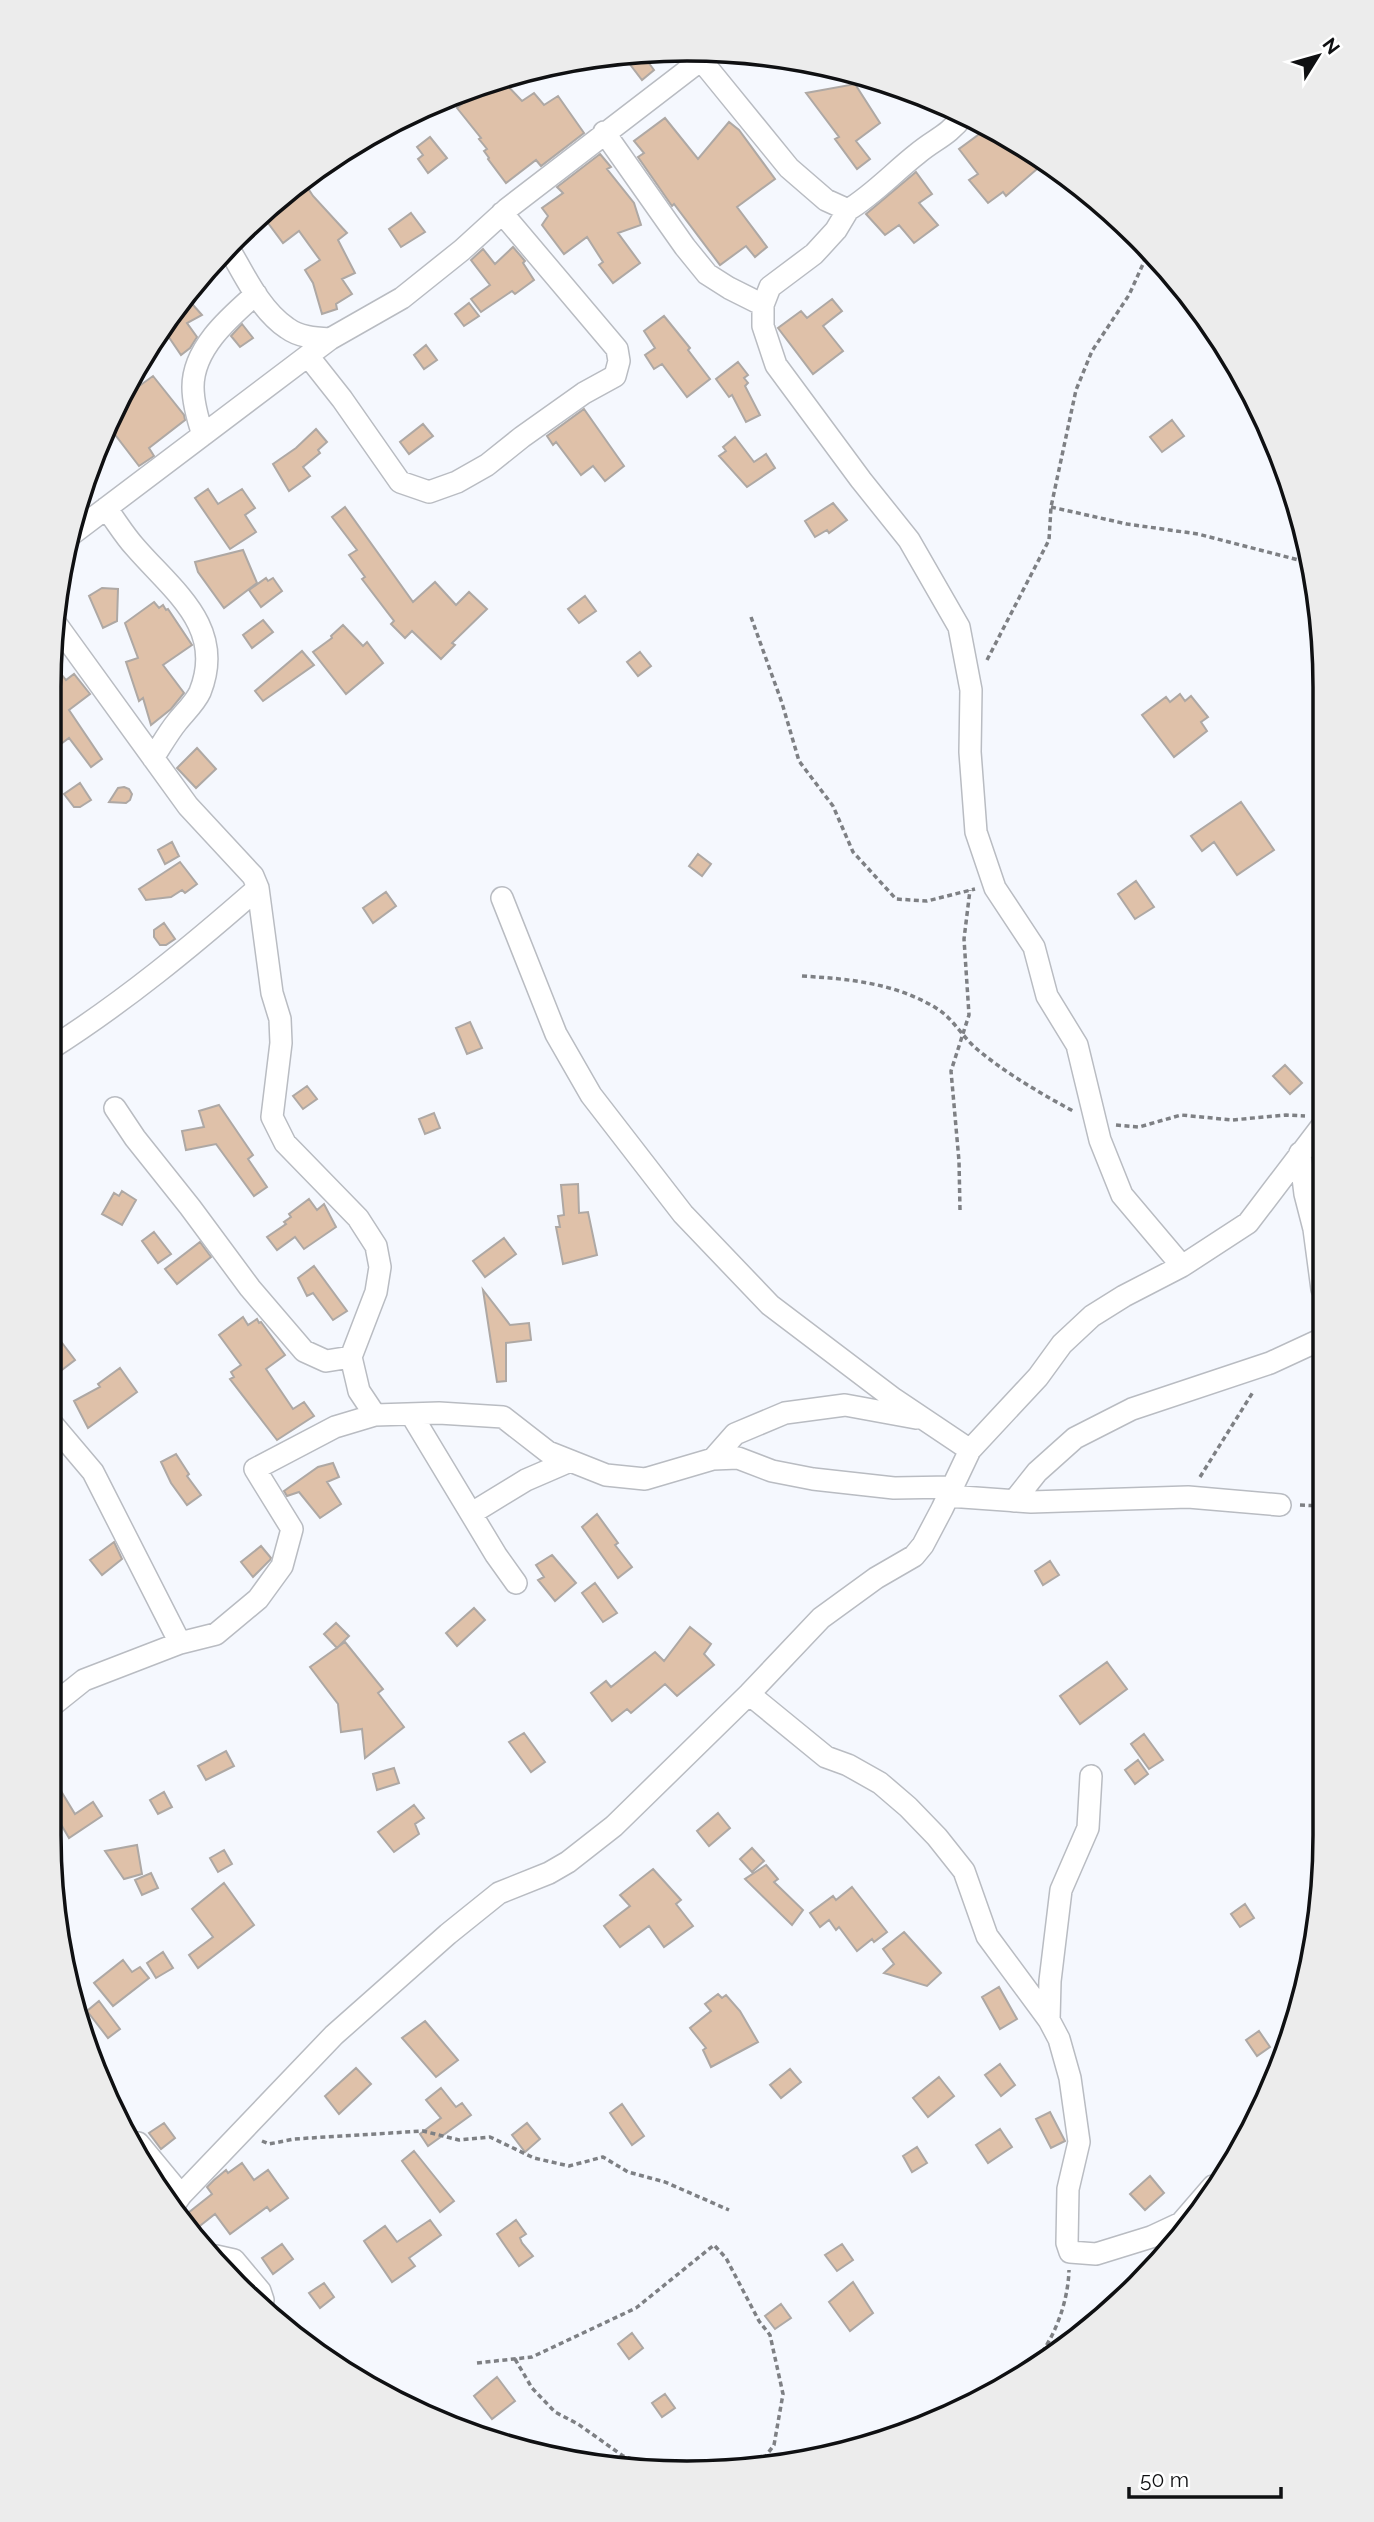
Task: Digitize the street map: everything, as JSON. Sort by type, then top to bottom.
[{"type":"street","points":[[83,526],[330,339],[402,298],[462,250],[502,213],[698,62]]},
{"type":"street","points":[[710,62],[789,168],[826,200],[848,210]]},
{"type":"street","points":[[958,123],[951,132],[922,150],[865,200],[848,210],[836,230],[814,254],[770,287],[763,305],[763,326],[776,365],[909,540],[959,627],[971,690],[970,752],[976,832],[995,888],[1034,947],[1047,996],[1077,1045],[1100,1140],[1122,1195],[1182,1266]]},
{"type":"street","points":[[604,132],[707,274],[763,305]]},
{"type":"street","points":[[308,356],[400,482],[429,492],[457,482],[487,465],[584,393],[615,376],[619,361],[617,349],[502,213]]},
{"type":"street","points":[[234,257],[256,294],[288,329],[307,337],[330,339]]},
{"type":"street","points":[[203,435],[197,416],[193,385],[200,360],[214,333],[256,294]]},
{"type":"street","points":[[106,508],[134,546],[192,612],[208,650],[207,668],[199,695],[174,725],[153,758]]},
{"type":"street","points":[[64,635],[188,806],[253,876],[258,888],[272,993],[280,1019],[281,1043],[271,1117],[285,1143],[358,1218],[376,1246],[380,1267],[376,1292],[351,1357],[359,1391],[375,1415]]},
{"type":"street","points":[[61,1042],[164,967],[258,888]]},
{"type":"street","points":[[502,898],[556,1034],[591,1095],[682,1214],[770,1305],[925,1420],[970,1450]]},
{"type":"street","points":[[115,1108],[135,1139],[250,1288],[304,1351],[326,1361],[351,1357]]},
{"type":"street","points":[[179,2200],[334,2035],[456,1927],[499,1893],[549,1873],[568,1862],[614,1826],[749,1694],[821,1618],[876,1578],[914,1556],[923,1545],[970,1450],[1038,1377],[1062,1344],[1092,1316],[1182,1266],[1248,1223],[1300,1153],[1313,1126]]},
{"type":"street","points":[[1300,1153],[1313,1225]]},
{"type":"street","points":[[1014,1501],[1037,1472],[1075,1438],[1132,1409],[1270,1363],[1313,1343]]},
{"type":"street","points":[[713,1459],[736,1434],[785,1413],[845,1405],[925,1420]]},
{"type":"street","points":[[61,1699],[84,1681],[180,1643],[216,1634],[258,1598],[282,1566],[292,1529],[255,1469],[335,1427],[375,1415],[439,1413],[503,1417],[548,1452],[606,1475],[645,1479],[713,1459],[738,1458],[772,1471],[813,1479],[1014,1501],[1188,1497],[1286,1505]]},
{"type":"street","points":[[411,1414],[496,1555],[516,1583]]},
{"type":"street","points":[[61,1433],[93,1472],[180,1643]]},
{"type":"street","points":[[472,1513],[526,1479],[570,1461]]},
{"type":"street","points":[[749,1694],[826,1757],[848,1765],[880,1783],[908,1807],[964,1871],[987,1936],[1049,2020],[1059,2039],[1070,2078],[1079,2142],[1068,2189],[1070,2252],[1096,2254],[1175,2225]]},
{"type":"street","points":[[1049,2020],[1050,1981],[1062,1889],[1088,1828],[1091,1776]]},
{"type":"street","points":[[227,2258],[234,2260],[260,2292]]},
{"type":"path","points":[[971,690],[1049,541],[1051,507],[1076,390],[1092,351],[1129,295],[1144,261]]},
{"type":"path","points":[[1051,507],[1127,524],[1198,534],[1300,561]]},
{"type":"path","points":[[751,617],[782,703],[799,761],[833,806],[853,852],[896,900],[927,901],[970,890],[995,888]]},
{"type":"path","points":[[960,1210],[959,1161],[951,1071],[969,1015],[964,939],[971,878]]},
{"type":"path","points":[[802,975],[860,980],[904,992],[939,1010],[976,1049],[1032,1089],[1096,1123],[1139,1127],[1181,1115],[1232,1120],[1286,1115],[1313,1122]]},
{"type":"path","points":[[1195,1485],[1270,1363]]},
{"type":"path","points":[[1286,1505],[1313,1506]]},
{"type":"path","points":[[241,2132],[269,2144],[294,2139],[423,2131],[459,2140],[490,2137],[534,2158],[569,2166],[603,2157],[628,2172],[665,2182],[729,2210]]},
{"type":"path","points":[[477,2363],[532,2357],[636,2308],[714,2245],[726,2258],[759,2321],[770,2335],[783,2394],[774,2445],[766,2455]]},
{"type":"path","points":[[1043,2350],[1058,2323],[1069,2287],[1070,2252]]},
{"type":"path","points":[[514,2359],[532,2388],[555,2412],[627,2457]]},
{"type":"building","points":[[649,63],[654,70],[642,80],[630,65]]},
{"type":"building","points":[[856,85],[880,123],[856,141],[870,159],[857,169],[835,139],[839,137],[806,93]]},
{"type":"building","points":[[509,87],[522,101],[534,93],[544,105],[558,96],[584,133],[541,166],[536,160],[506,183],[488,159],[484,151],[487,149],[479,139],[481,138],[457,108],[486,94]]},
{"type":"building","points":[[665,118],[698,159],[729,122],[739,130],[775,179],[737,207],[767,247],[755,257],[746,246],[720,265],[674,204],[672,206],[638,157],[644,153],[634,141]]},
{"type":"building","points":[[979,134],[1037,169],[1006,196],[1003,192],[988,203],[969,180],[978,174],[959,149]]},
{"type":"building","points":[[430,137],[447,158],[428,173],[418,159],[423,155],[417,147]]},
{"type":"building","points":[[600,154],[611,167],[607,169],[634,203],[641,225],[618,233],[640,263],[613,283],[599,265],[603,262],[587,237],[564,254],[542,225],[548,216],[542,208],[563,193],[557,187]]},
{"type":"building","points":[[916,172],[932,194],[919,203],[938,225],[914,243],[899,225],[885,235],[866,214]]},
{"type":"building","points":[[309,189],[347,233],[338,240],[355,273],[342,279],[352,294],[336,304],[337,309],[322,314],[313,283],[305,270],[320,260],[299,231],[283,243],[268,223]]},
{"type":"building","points":[[411,213],[425,232],[401,247],[389,229]]},
{"type":"building","points":[[513,247],[525,261],[523,263],[534,280],[515,294],[512,291],[481,312],[471,299],[490,285],[471,260],[483,249],[495,264]]},
{"type":"building","points":[[832,299],[842,311],[823,326],[843,351],[813,374],[778,328],[801,311],[807,318]]},
{"type":"building","points":[[469,303],[479,316],[464,326],[455,314]]},
{"type":"building","points":[[192,304],[202,315],[187,323],[197,337],[181,355],[169,337]]},
{"type":"building","points":[[664,316],[690,348],[688,350],[710,379],[687,397],[662,364],[654,369],[645,355],[655,348],[644,331]]},
{"type":"building","points":[[242,324],[253,338],[240,347],[231,336]]},
{"type":"building","points":[[426,345],[437,360],[424,369],[414,355]]},
{"type":"building","points":[[738,362],[748,375],[744,378],[748,383],[745,386],[760,415],[746,422],[732,395],[729,397],[716,379]]},
{"type":"building","points":[[153,376],[184,415],[185,420],[149,448],[154,456],[139,466],[115,435],[138,387]]},
{"type":"building","points":[[584,409],[624,466],[605,481],[593,466],[581,475],[556,442],[553,445],[547,436]]},
{"type":"building","points":[[1172,420],[1184,436],[1162,452],[1150,437]]},
{"type":"building","points":[[423,424],[433,436],[409,454],[400,442]]},
{"type":"building","points":[[316,429],[327,442],[318,450],[320,453],[303,467],[310,476],[289,491],[273,464],[296,448]]},
{"type":"building","points":[[735,437],[754,462],[766,454],[775,468],[747,487],[719,456],[726,451],[723,447]]},
{"type":"building","points":[[208,489],[218,504],[242,489],[255,508],[245,515],[256,532],[230,549],[195,498]]},
{"type":"building","points":[[833,503],[847,520],[829,533],[827,530],[815,537],[805,521]]},
{"type":"building","points":[[345,507],[413,602],[435,582],[456,605],[469,592],[487,609],[452,643],[455,645],[441,659],[412,631],[405,638],[391,624],[394,621],[362,579],[365,577],[349,555],[357,550],[332,517]]},
{"type":"building","points":[[243,550],[257,583],[224,608],[198,572],[195,562]]},
{"type":"building","points":[[266,578],[268,581],[273,578],[282,591],[261,607],[249,590]]},
{"type":"building","points":[[102,588],[118,589],[117,621],[103,628],[89,596]]},
{"type":"building","points":[[585,596],[596,611],[579,623],[568,609]]},
{"type":"building","points":[[154,602],[159,608],[163,605],[168,609],[192,645],[163,665],[184,693],[171,709],[151,725],[143,698],[139,701],[126,662],[138,658],[125,623]]},
{"type":"building","points":[[263,620],[273,632],[252,648],[243,635]]},
{"type":"building","points":[[343,625],[363,646],[367,642],[383,663],[346,694],[313,652],[332,638]]},
{"type":"building","points":[[302,651],[314,665],[263,701],[255,691]]},
{"type":"building","points":[[640,652],[651,666],[638,676],[627,662]]},
{"type":"building","points":[[74,674],[90,694],[69,710],[102,759],[91,767],[69,738],[61,744],[62,675],[66,680]]},
{"type":"building","points":[[1180,694],[1185,701],[1191,696],[1208,717],[1201,722],[1207,731],[1174,757],[1142,715],[1166,697],[1170,702]]},
{"type":"building","points":[[197,748],[216,769],[196,788],[177,768]]},
{"type":"building","points":[[80,783],[91,800],[80,807],[74,807],[64,794]]},
{"type":"building","points":[[124,787],[132,794],[130,800],[126,803],[109,802],[118,788]]},
{"type":"building","points":[[1241,802],[1274,850],[1237,875],[1214,842],[1202,851],[1191,836]]},
{"type":"building","points":[[172,842],[179,856],[165,864],[158,850]]},
{"type":"building","points":[[698,854],[711,864],[702,876],[689,866]]},
{"type":"building","points":[[180,862],[197,884],[185,893],[182,890],[171,897],[146,900],[139,889]]},
{"type":"building","points":[[1136,881],[1154,907],[1135,919],[1118,894]]},
{"type":"building","points":[[386,892],[396,906],[373,923],[363,908]]},
{"type":"building","points":[[164,923],[175,939],[166,945],[160,945],[154,937],[154,930]]},
{"type":"building","points":[[470,1022],[482,1048],[467,1054],[456,1028]]},
{"type":"building","points":[[1285,1065],[1302,1083],[1290,1094],[1273,1076]]},
{"type":"building","points":[[307,1086],[317,1099],[303,1109],[293,1096]]},
{"type":"building","points":[[219,1105],[253,1155],[248,1159],[267,1187],[254,1196],[216,1144],[186,1150],[182,1131],[204,1127],[199,1111]]},
{"type":"building","points":[[434,1113],[440,1128],[425,1134],[419,1119]]},
{"type":"building","points":[[578,1184],[579,1213],[588,1212],[597,1255],[563,1264],[556,1227],[560,1227],[558,1216],[564,1215],[561,1185]]},
{"type":"building","points":[[122,1191],[136,1200],[122,1225],[102,1214],[114,1193],[119,1196]]},
{"type":"building","points":[[309,1199],[317,1210],[324,1204],[336,1227],[304,1249],[295,1237],[277,1250],[267,1237],[286,1224],[284,1222],[291,1217],[289,1214]]},
{"type":"building","points":[[154,1232],[171,1254],[158,1263],[142,1241]]},
{"type":"building","points":[[504,1238],[516,1254],[485,1277],[473,1261]]},
{"type":"building","points":[[200,1242],[211,1257],[177,1284],[165,1269]]},
{"type":"building","points":[[314,1266],[347,1311],[333,1320],[313,1293],[307,1296],[298,1278]]},
{"type":"building","points":[[483,1290],[510,1325],[529,1323],[531,1340],[506,1343],[506,1381],[497,1382]]},
{"type":"building","points":[[243,1317],[248,1325],[257,1319],[261,1322],[285,1355],[266,1369],[293,1409],[304,1402],[314,1416],[277,1440],[230,1379],[234,1377],[231,1372],[241,1365],[219,1335]]},
{"type":"building","points":[[61,1342],[75,1360],[61,1371]]},
{"type":"building","points":[[120,1368],[137,1392],[88,1428],[74,1401],[100,1387],[98,1384]]},
{"type":"building","points":[[176,1454],[201,1495],[187,1505],[171,1483],[161,1462]]},
{"type":"building","points":[[333,1463],[339,1477],[327,1482],[341,1504],[320,1518],[299,1492],[287,1496],[284,1491],[318,1467]]},
{"type":"building","points":[[597,1514],[632,1567],[618,1578],[582,1527]]},
{"type":"building","points":[[114,1542],[122,1559],[102,1575],[90,1560]]},
{"type":"building","points":[[261,1546],[271,1558],[253,1577],[241,1562]]},
{"type":"building","points":[[552,1555],[576,1583],[555,1601],[538,1580],[544,1577],[536,1565]]},
{"type":"building","points":[[1050,1561],[1059,1575],[1043,1585],[1035,1571]]},
{"type":"building","points":[[595,1583],[617,1613],[603,1622],[582,1593]]},
{"type":"building","points":[[474,1608],[485,1620],[457,1646],[446,1633]]},
{"type":"building","points":[[336,1623],[349,1636],[337,1648],[324,1634]]},
{"type":"building","points":[[690,1627],[711,1644],[704,1654],[714,1665],[677,1696],[665,1684],[631,1713],[627,1709],[612,1721],[591,1693],[606,1681],[611,1687],[655,1652],[664,1661]]},
{"type":"building","points":[[345,1642],[383,1689],[378,1693],[404,1727],[365,1758],[362,1729],[341,1732],[338,1704],[310,1667]]},
{"type":"building","points":[[1107,1662],[1127,1689],[1080,1724],[1060,1696]]},
{"type":"building","points":[[524,1733],[545,1762],[531,1772],[509,1742]]},
{"type":"building","points":[[1144,1734],[1163,1760],[1149,1769],[1131,1744]]},
{"type":"building","points":[[226,1751],[234,1766],[206,1780],[198,1766]]},
{"type":"building","points":[[1138,1760],[1148,1774],[1135,1784],[1125,1770]]},
{"type":"building","points":[[394,1768],[399,1783],[377,1790],[373,1774]]},
{"type":"building","points":[[61,1791],[75,1814],[93,1802],[102,1816],[69,1838],[61,1824]]},
{"type":"building","points":[[164,1792],[172,1807],[158,1814],[150,1800]]},
{"type":"building","points":[[414,1805],[424,1818],[415,1824],[419,1834],[394,1852],[378,1832]]},
{"type":"building","points":[[718,1813],[730,1828],[709,1846],[697,1831]]},
{"type":"building","points":[[137,1845],[142,1874],[124,1879],[105,1851]]},
{"type":"building","points":[[752,1848],[764,1861],[752,1872],[740,1859]]},
{"type":"building","points":[[224,1850],[232,1864],[218,1872],[210,1858]]},
{"type":"building","points":[[766,1865],[778,1879],[774,1882],[803,1910],[792,1925],[745,1879]]},
{"type":"building","points":[[653,1869],[681,1900],[676,1904],[693,1926],[664,1947],[649,1926],[620,1947],[604,1926],[630,1906],[620,1895]]},
{"type":"building","points":[[151,1873],[158,1888],[142,1895],[135,1880]]},
{"type":"building","points":[[224,1883],[254,1925],[198,1968],[189,1955],[213,1937],[192,1909]]},
{"type":"building","points":[[852,1887],[887,1932],[874,1942],[872,1939],[857,1951],[839,1927],[836,1930],[829,1920],[820,1927],[810,1913],[833,1896],[836,1900]]},
{"type":"building","points":[[1245,1904],[1254,1918],[1240,1927],[1231,1914]]},
{"type":"building","points":[[904,1932],[941,1973],[927,1986],[884,1973],[894,1964],[883,1949]]},
{"type":"building","points":[[163,1952],[173,1968],[156,1978],[147,1963]]},
{"type":"building","points":[[123,1960],[132,1972],[140,1967],[149,1978],[113,2006],[94,1983]]},
{"type":"building","points":[[999,1987],[1017,2019],[1000,2029],[982,1997]]},
{"type":"building","points":[[718,1994],[722,1998],[726,1995],[740,2011],[758,2042],[711,2067],[703,2050],[706,2048],[690,2028],[711,2011],[705,2004]]},
{"type":"building","points":[[99,2001],[120,2029],[108,2038],[87,2011]]},
{"type":"building","points":[[425,2021],[458,2060],[436,2077],[402,2038]]},
{"type":"building","points":[[1259,2031],[1270,2047],[1257,2056],[1246,2040]]},
{"type":"building","points":[[1000,2064],[1015,2085],[1001,2096],[985,2075]]},
{"type":"building","points":[[356,2068],[371,2084],[339,2114],[325,2096]]},
{"type":"building","points":[[790,2069],[801,2082],[781,2098],[770,2085]]},
{"type":"building","points":[[939,2077],[954,2096],[928,2117],[913,2098]]},
{"type":"building","points":[[441,2088],[456,2107],[462,2103],[471,2115],[428,2146],[420,2134],[441,2118],[426,2100]]},
{"type":"building","points":[[622,2104],[644,2136],[632,2145],[610,2113]]},
{"type":"building","points":[[1050,2112],[1065,2141],[1051,2148],[1036,2119]]},
{"type":"building","points":[[164,2123],[175,2138],[161,2149],[149,2133]]},
{"type":"building","points":[[527,2123],[540,2139],[525,2152],[512,2135]]},
{"type":"building","points":[[1000,2129],[1012,2147],[988,2163],[976,2145]]},
{"type":"building","points":[[917,2147],[927,2163],[912,2172],[903,2156]]},
{"type":"building","points":[[414,2151],[454,2201],[440,2212],[402,2161]]},
{"type":"building","points":[[242,2163],[254,2180],[268,2170],[288,2198],[270,2211],[267,2207],[230,2234],[215,2214],[199,2226],[188,2213],[212,2194],[207,2187],[226,2170],[228,2173]]},
{"type":"building","points":[[1150,2176],[1164,2193],[1145,2210],[1130,2194]]},
{"type":"building","points":[[430,2220],[441,2235],[409,2258],[415,2266],[392,2282],[364,2241],[385,2226],[397,2242]]},
{"type":"building","points":[[516,2220],[526,2234],[520,2238],[522,2243],[533,2256],[519,2266],[497,2234]]},
{"type":"building","points":[[282,2244],[293,2259],[273,2274],[262,2258]]},
{"type":"building","points":[[842,2244],[853,2260],[837,2271],[825,2255]]},
{"type":"building","points":[[853,2282],[873,2313],[850,2331],[829,2302]]},
{"type":"building","points":[[324,2283],[334,2297],[320,2308],[309,2293]]},
{"type":"building","points":[[781,2304],[791,2318],[775,2329],[765,2316]]},
{"type":"building","points":[[632,2333],[643,2348],[629,2359],[618,2344]]},
{"type":"building","points":[[497,2377],[515,2401],[492,2419],[474,2396]]},
{"type":"building","points":[[665,2394],[675,2408],[662,2417],[652,2403]]}]
